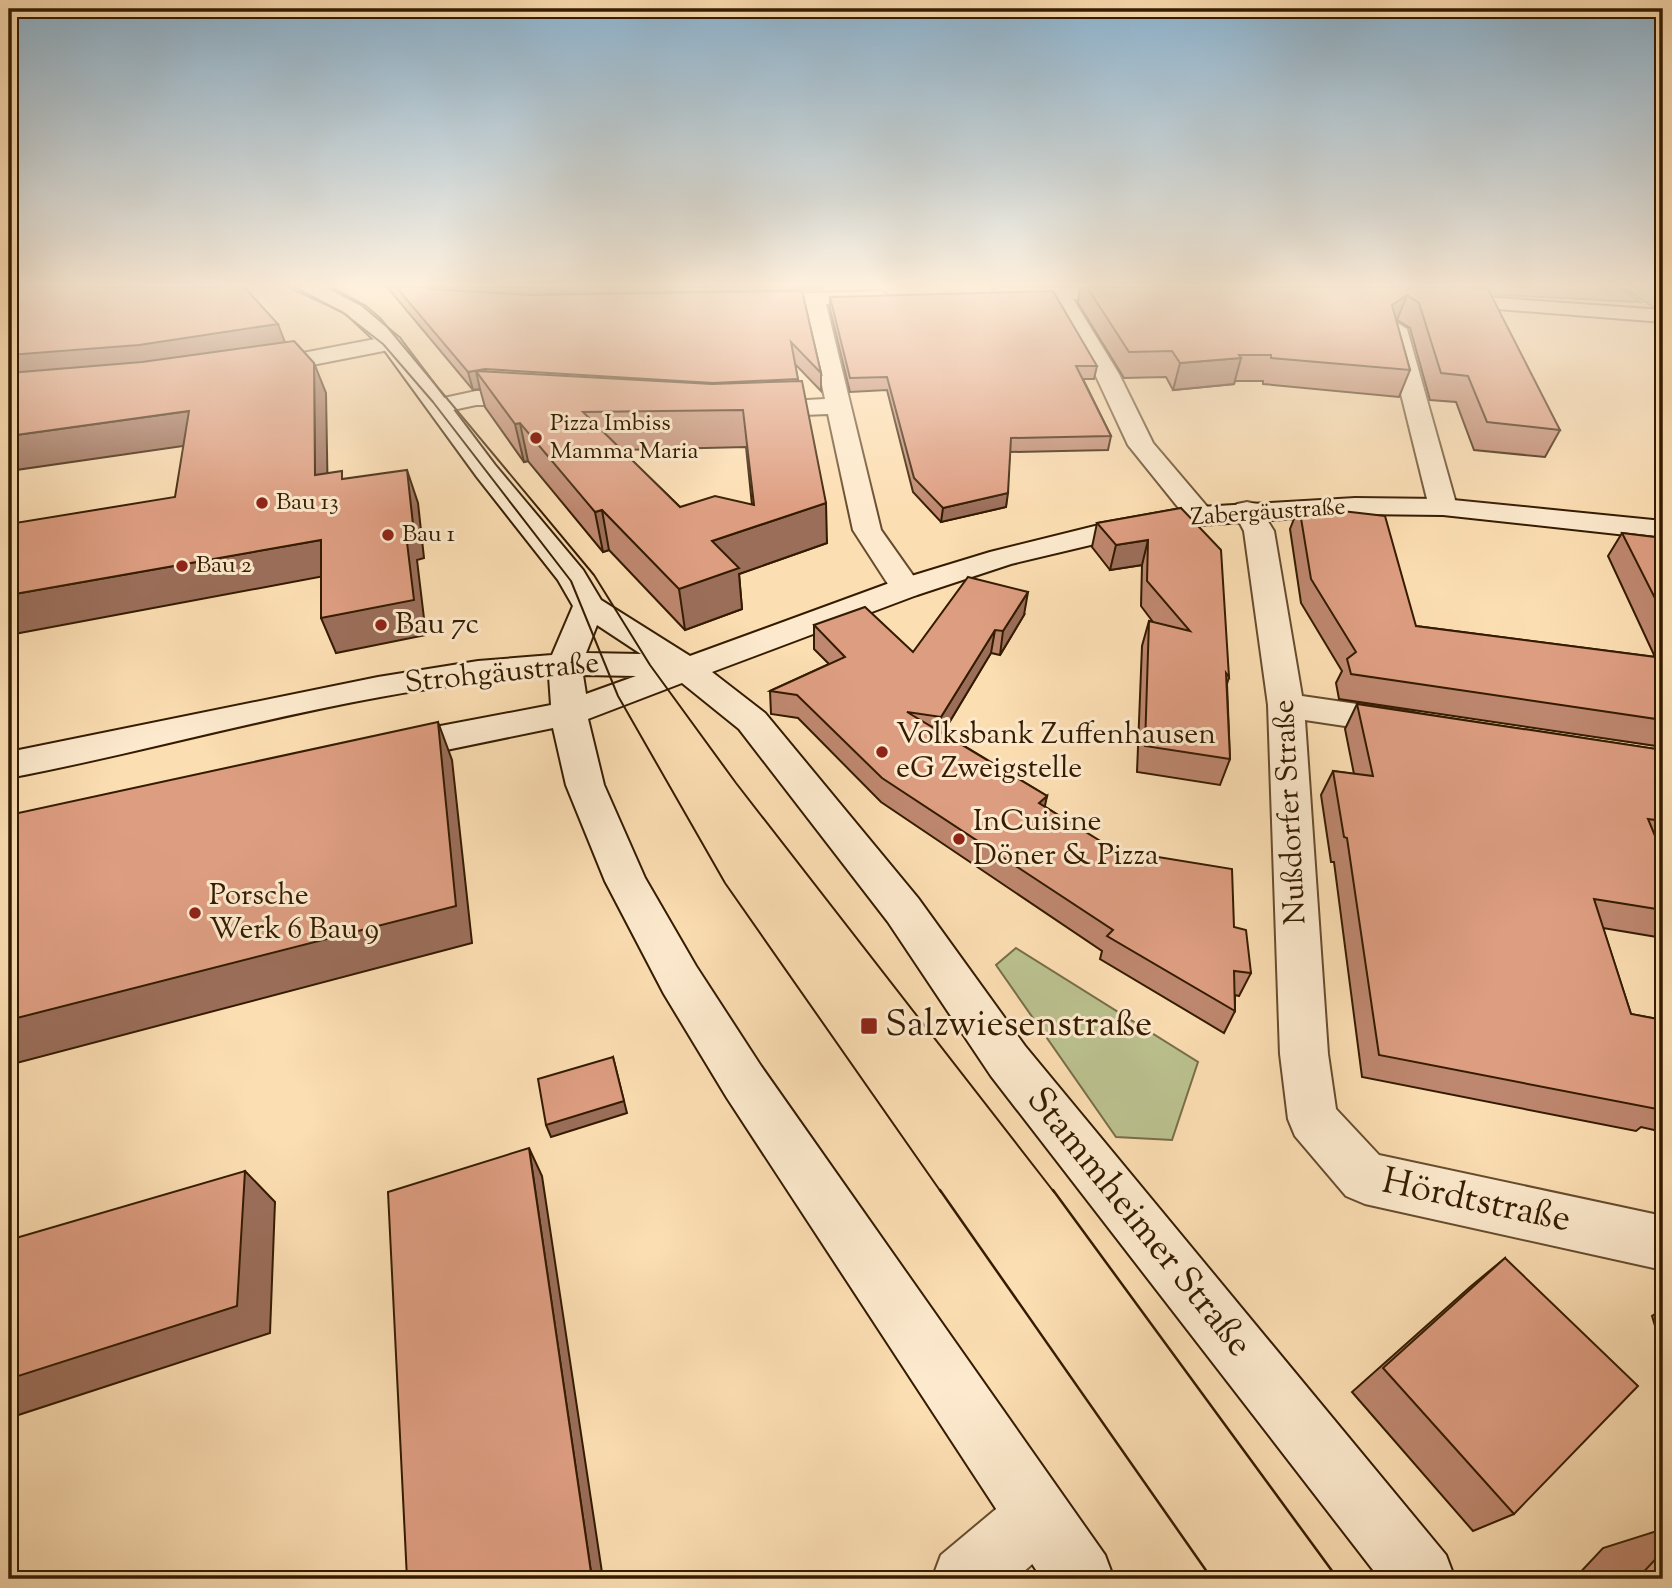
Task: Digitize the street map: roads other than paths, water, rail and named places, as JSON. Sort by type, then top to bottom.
[{"type":"street","points":[[239,372],[296,361]]},
{"type":"street","name":"Stammheimer Straße","points":[[405,361],[572,578],[589,606],[685,668],[752,721],[903,910],[1008,1061],[1422,1579]]},
{"type":"street","points":[[827,361],[867,530],[906,588]]},
{"type":"street","points":[[1099,361],[1141,445],[1200,516]]},
{"type":"street","points":[[1404,361],[1443,507]]},
{"type":"street","points":[[439,406],[476,398],[556,399]]},
{"type":"street","points":[[729,411],[837,406]]},
{"type":"street","name":"Zabergäustraße","points":[[685,668],[906,588],[1026,552],[1099,534],[1200,516],[1247,510],[1355,506],[1443,507],[1663,530]]},
{"type":"street","name":"Nußdorfer Straße","points":[[1247,510],[1259,531],[1286,705],[1304,1054],[1313,1119]]},
{"type":"street","points":[[589,606],[565,663],[569,713],[585,785],[625,881],[680,980],[759,1105],[1081,1579]]},
{"type":"street","name":"Strohgäustraße","points":[[9,765],[409,682],[565,663],[685,668]]},
{"type":"street","name":"Strohgäustraße","points":[[355,755],[569,713],[685,668]]},
{"type":"street","points":[[1286,705],[1434,727]]},
{"type":"street","name":"Hördtstraße","points":[[1313,1119],[1365,1178],[1663,1243]]},
{"type":"street","points":[[965,1579],[1037,1517]]},
{"type":"tram line","points":[[398,361],[433,402],[571,581],[618,696],[725,883],[941,1192]]},
{"type":"tram line","points":[[416,361],[594,575],[650,665],[736,783],[1054,1192]]},
{"type":"tram line","points":[[940,1190],[1212,1579]]},
{"type":"tram line","points":[[1053,1190],[1338,1579]]},
{"type":"place","name":"Pizza Imbiss Mamma Maria","points":[[536,438]]},
{"type":"place","name":"Bau 13","points":[[262,503]]},
{"type":"place","name":"Bau 1","points":[[388,535]]},
{"type":"place","name":"Bau 2","points":[[182,566]]},
{"type":"place","name":"Bau 7c","points":[[381,625]]},
{"type":"place","name":"Volksbank Zuffenhausen eG Zweigstelle","points":[[882,752]]},
{"type":"place","name":"InCuisine Döner & Pizza","points":[[959,839]]},
{"type":"place","name":"Porsche Werk 6 Bau 9","points":[[195,913]]},
{"type":"place","name":"Salzwiesenstraße","points":[[869,1026]]}]
